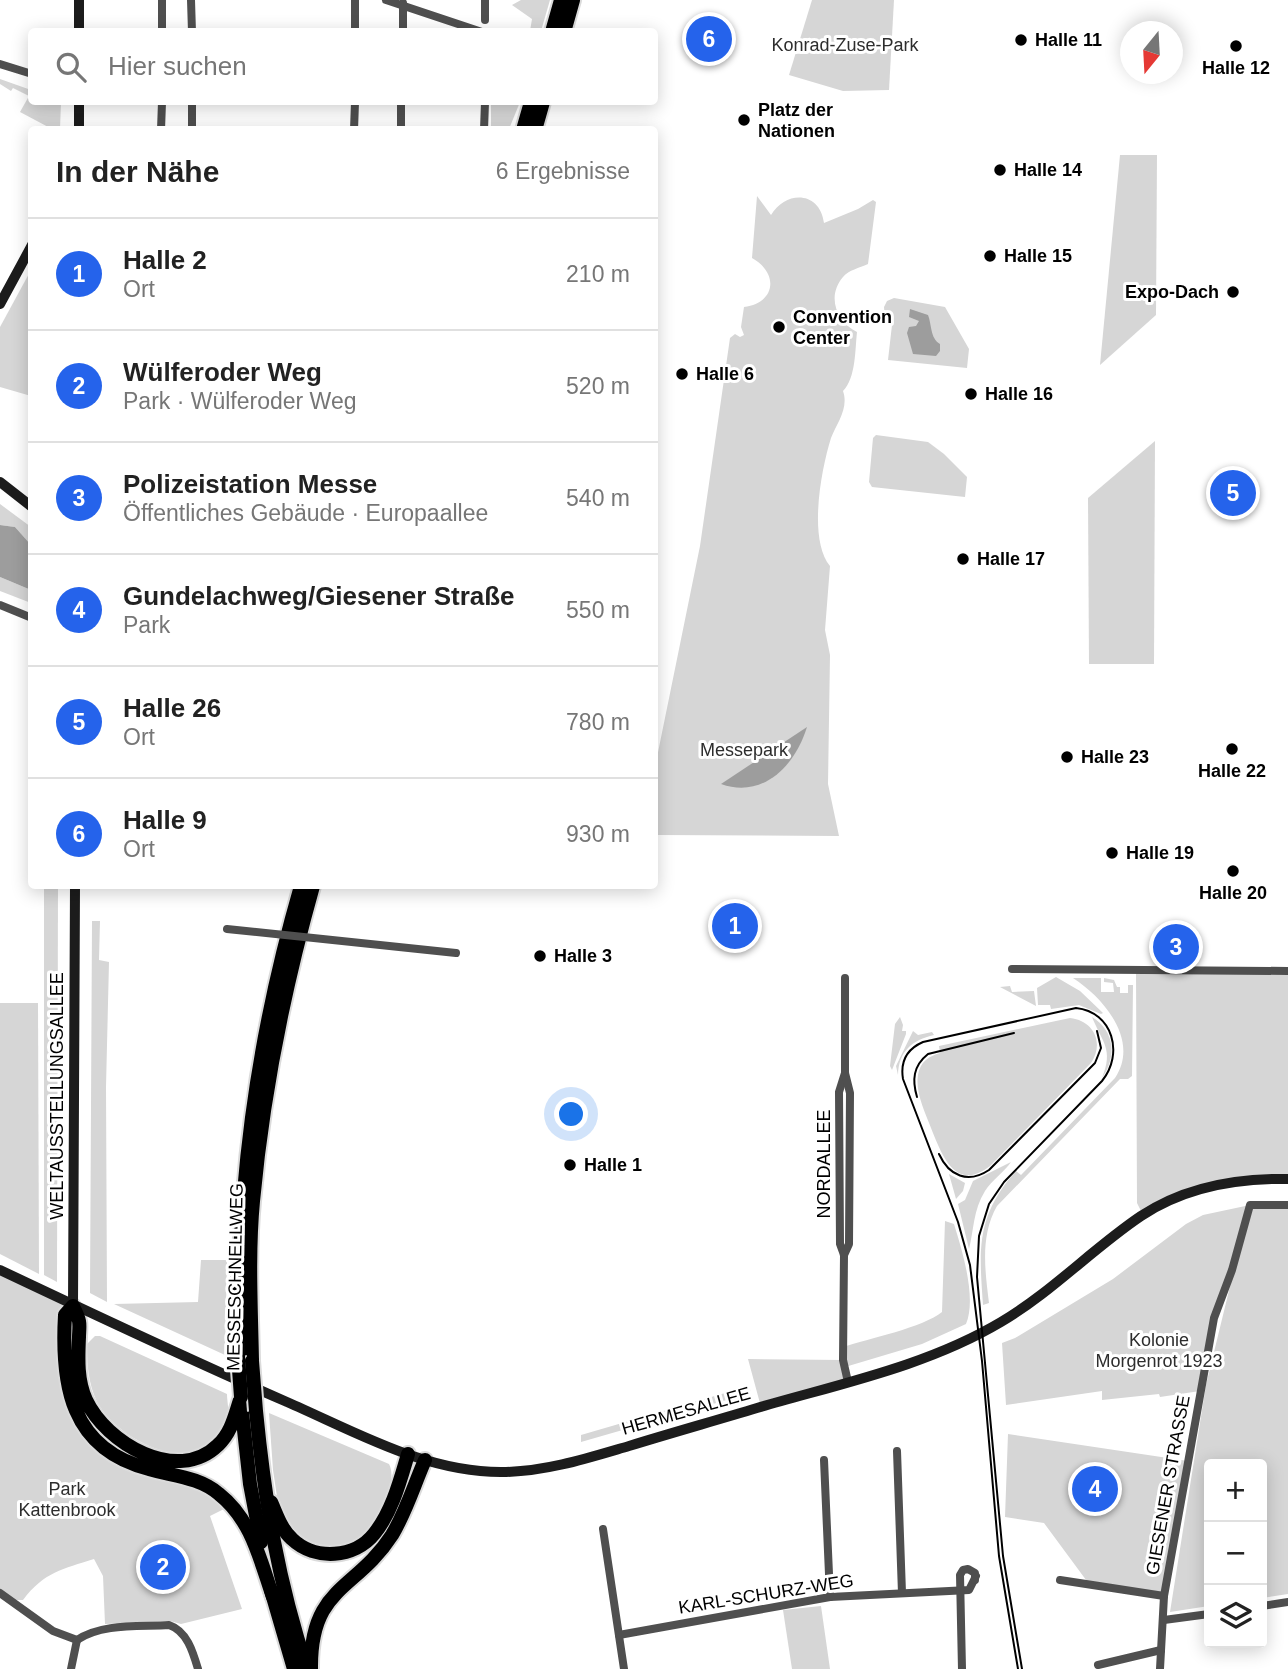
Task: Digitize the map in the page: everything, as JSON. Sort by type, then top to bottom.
[{"type":"highway","points":[[553,28],[561,0]]},
{"type":"highway","points":[[565,28],[573,0]]},
{"type":"highway","points":[[536,126],[542,105]]},
{"type":"highway","name":"MESSESCHNELLWEG","points":[[294,1669],[273,1597],[250,1484],[240,1402],[238,1263],[247,1140],[266,1026],[300,889]]},
{"type":"highway","name":"MESSESCHNELLWEG","points":[[309,1669],[285,1595],[269,1525],[263,1483],[252,1361],[251,1263],[259,1142],[277,1028],[312,889]]},
{"type":"highway","points":[[240,1402],[225,1437],[213,1450],[199,1457],[172,1460],[149,1455],[128,1446],[102,1425],[85,1397],[78,1373],[80,1322],[73,1306],[65,1315],[65,1375],[74,1407],[85,1427],[103,1446],[130,1463],[202,1484],[226,1500],[246,1524],[273,1597]]},
{"type":"highway","points":[[263,1483],[279,1520],[291,1539],[317,1553],[345,1553],[367,1542],[379,1528],[392,1501],[408,1454]]},
{"type":"highway","points":[[309,1669],[318,1619],[327,1603],[372,1559],[393,1534],[425,1460]]},
{"type":"main road","points":[[79,0],[79,28]]},
{"type":"main road","points":[[79,105],[79,126]]},
{"type":"main road","points":[[0,304],[28,253]]},
{"type":"main road","points":[[0,482],[28,504]]},
{"type":"main road","name":"WELTAUSSTELLUNGSALLEE","points":[[73,1306],[75,889]]},
{"type":"main road","name":"HERMESALLEE","points":[[0,1270],[73,1306],[408,1454],[477,1471],[503,1472],[549,1468],[848,1382],[953,1347],[1000,1323],[1043,1295],[1115,1235],[1163,1204],[1225,1183],[1288,1179]]},
{"type":"street","points":[[162,0],[162,28]]},
{"type":"street","points":[[191,0],[191,28]]},
{"type":"street","points":[[355,0],[355,28]]},
{"type":"street","points":[[386,0],[403,3],[469,28]]},
{"type":"street","points":[[485,0],[485,20]]},
{"type":"street","points":[[402,28],[403,3]]},
{"type":"street","points":[[0,64],[28,73]]},
{"type":"street","points":[[161,126],[162,105]]},
{"type":"street","points":[[192,105],[192,126]]},
{"type":"street","points":[[354,126],[355,105]]},
{"type":"street","points":[[401,105],[401,126]]},
{"type":"street","points":[[484,126],[485,105]]},
{"type":"street","points":[[0,605],[28,616]]},
{"type":"street","points":[[227,929],[456,953]]},
{"type":"street","points":[[1012,969],[1288,971]]},
{"type":"street","name":"NORDALLEE","points":[[845,978],[845,1073],[839,1092],[840,1244],[844,1255],[843,1360],[848,1382]]},
{"type":"street","name":"GIESENER STRASSE","points":[[1160,1669],[1164,1596],[1214,1318],[1232,1270],[1250,1205],[1288,1205]]},
{"type":"street","points":[[1234,1226],[1244,1228]]},
{"type":"street","points":[[897,1451],[902,1593]]},
{"type":"street","points":[[824,1460],[831,1597]]},
{"type":"street","points":[[603,1529],[624,1669]]},
{"type":"street","points":[[961,1590],[969,1590],[976,1576],[972,1571],[963,1570],[960,1575],[962,1669]]},
{"type":"street","points":[[1060,1580],[1164,1596]]},
{"type":"street","name":"KARL-SCHURZ-WEG","points":[[619,1635],[831,1597],[961,1590]]},
{"type":"street","points":[[0,1594],[53,1631],[77,1640]]},
{"type":"street","points":[[1267,1605],[1288,1602]]},
{"type":"street","points":[[1164,1620],[1204,1615]]},
{"type":"street","points":[[71,1669],[77,1640],[87,1633],[106,1629],[169,1626],[179,1629],[186,1636],[198,1669]]},
{"type":"street","points":[[1098,1665],[1161,1650]]},
{"type":"green space","points":[[521,0],[550,0],[542,28],[530,28],[532,19],[512,5]]},
{"type":"green space","name":"Konrad-Zuse-Park","points":[[812,0],[894,0],[889,90],[843,91],[789,75]]},
{"type":"green space","points":[[0,79],[28,89],[28,96],[13,88],[11,91],[0,84]]},
{"type":"green space","points":[[28,98],[28,105],[61,105],[60,126],[46,126],[20,112]]},
{"type":"green space","points":[[491,105],[519,105],[510,126],[491,126]]},
{"type":"green space","points":[[1120,155],[1157,155],[1156,315],[1100,365]]},
{"type":"green space","name":"Messepark","points":[[757,196],[771,215],[785,201],[793,198],[809,200],[821,212],[824,223],[873,200],[876,202],[868,264],[845,275],[835,293],[839,315],[857,332],[853,371],[843,391],[843,409],[827,452],[818,504],[819,539],[830,566],[825,630],[830,655],[828,784],[839,836],[658,835],[658,752],[700,546],[730,338],[735,334],[740,337],[744,335],[741,327],[744,307],[763,300],[770,287],[767,271],[752,258]]},
{"type":"green space","points":[[28,276],[28,395],[0,387],[0,327]]},
{"type":"green space","points":[[894,298],[945,307],[969,349],[967,368],[888,360],[892,325],[885,321],[884,307],[887,301]]},
{"type":"green space","points":[[876,435],[928,442],[967,477],[965,497],[872,487],[869,482],[873,438]]},
{"type":"green space","points":[[1155,441],[1154,664],[1089,664],[1088,498]]},
{"type":"green space","points":[[0,504],[28,525],[28,542],[15,527],[0,525]]},
{"type":"green space","points":[[0,577],[28,589],[28,602],[0,591]]},
{"type":"green space","points":[[44,889],[58,889],[57,1282],[44,1275]]},
{"type":"green space","points":[[92,921],[100,921],[99,960],[109,962],[106,1087],[107,1302],[90,1293]]},
{"type":"green space","points":[[1136,970],[1288,971],[1288,1179],[1225,1183],[1143,1215],[1137,1203]]},
{"type":"green space","points":[[1056,977],[1080,991],[1103,1013],[1079,1005],[1051,1009],[1050,1005],[1038,1005],[1037,988]]},
{"type":"green space","points":[[1073,978],[1101,978],[1101,992],[1114,992],[1113,983],[1104,982],[1104,978],[1114,980],[1117,987],[1120,987],[1120,993],[1128,993],[1128,985],[1133,985],[1132,1076],[1120,1079],[997,1206],[986,1241],[985,1266],[989,1303],[983,1305],[981,1250],[987,1218],[993,1203],[1016,1171],[1021,1175],[1115,1078],[1122,1064],[1121,1035],[1115,1022],[1096,997]]},
{"type":"green space","points":[[1010,986],[1012,992],[1034,991],[1036,1006],[1000,987]]},
{"type":"green space","points":[[0,1003],[38,1003],[39,1274],[0,1254]]},
{"type":"green space","points":[[900,1017],[902,1031],[906,1031],[906,1034],[892,1070],[890,1066],[895,1024]]},
{"type":"green space","points":[[1092,1017],[1105,1029],[1111,1045],[1110,1062],[1102,1078],[1107,1053]]},
{"type":"green space","points":[[1070,1018],[1086,1024],[1095,1035],[1097,1048],[1091,1063],[990,1166],[978,1173],[959,1173],[945,1159],[921,1102],[917,1082],[923,1063],[940,1053],[939,1046]]},
{"type":"green space","points":[[913,1031],[918,1035],[932,1032],[934,1035],[919,1040],[908,1048],[901,1059],[898,1075],[896,1066]]},
{"type":"green space","points":[[1011,1162],[981,1198],[969,1249],[958,1204],[965,1200],[973,1181]]},
{"type":"green space","points":[[949,1174],[965,1183],[963,1191],[956,1199]]},
{"type":"green space","name":"Kolonie Morgenrot 1923","points":[[1250,1205],[1288,1205],[1288,1594],[1267,1597],[1267,1459],[1204,1459],[1204,1607],[1170,1612],[1206,1385],[1242,1237],[1214,1318],[1200,1391],[1160,1397],[1159,1394],[1102,1400],[1102,1391],[1006,1405],[1002,1343],[1015,1338],[1113,1279],[1186,1224],[1203,1215]]},
{"type":"green space","points":[[945,1221],[954,1224],[967,1274],[970,1301],[966,1324],[922,1344],[845,1367],[848,1382],[761,1407],[748,1359],[843,1360],[843,1347],[909,1328],[942,1312]]},
{"type":"green space","points":[[201,1260],[227,1260],[225,1355],[114,1304],[198,1302]]},
{"type":"green space","name":"Park Kattenbrook","points":[[0,1270],[73,1306],[65,1375],[103,1446],[185,1477],[232,1505],[210,1516],[242,1609],[181,1624],[170,1621],[105,1624],[103,1576],[94,1559],[47,1577],[23,1600],[15,1600],[0,1590]]},
{"type":"green space","points":[[95,1336],[227,1394],[228,1418],[216,1440],[200,1450],[182,1453],[142,1443],[124,1431],[108,1417],[97,1402],[92,1388],[87,1344]]},
{"type":"green space","points":[[749,1386],[751,1393],[581,1442],[581,1435]]},
{"type":"green space","points":[[269,1413],[389,1464],[391,1482],[385,1505],[373,1526],[360,1540],[333,1551],[296,1538],[279,1510]]},
{"type":"green space","points":[[1008,1434],[1188,1461],[1164,1596],[1089,1584],[1044,1523],[1005,1517]]},
{"type":"green space","points":[[821,1606],[830,1669],[792,1669],[783,1610]]},
{"type":"shaded area","points":[[910,309],[928,315],[933,335],[940,344],[940,351],[936,356],[913,354],[907,333],[909,327],[916,326],[919,321],[909,317]]},
{"type":"shaded area","points":[[0,525],[15,527],[28,542],[28,589],[0,577]]},
{"type":"shaded area","points":[[807,727],[794,754],[775,776],[750,787],[721,784]]},
{"type":"tram line","points":[[1018,1669],[999,1556],[982,1361],[970,1265],[958,1222],[903,1079],[903,1067],[909,1052],[923,1042],[1076,1008],[1089,1011],[1099,1017],[1106,1026],[1113,1047],[1109,1070],[1102,1081],[1004,1182],[989,1204],[979,1236],[977,1277],[1003,1556],[1022,1669]]},
{"type":"tram line","points":[[939,1154],[948,1168],[960,1176],[974,1176],[989,1170],[1095,1063],[1101,1048],[1097,1031]]},
{"type":"tram line","points":[[917,1097],[915,1074],[919,1063],[928,1054],[1014,1033]]},
{"type":"place","name":"Halle 9","points":[[709,39]]},
{"type":"place","name":"Halle 11","points":[[1021,40]]},
{"type":"place","name":"Halle 12","points":[[1236,46]]},
{"type":"place","name":"Platz der Nationen","points":[[744,120]]},
{"type":"place","name":"Halle 14","points":[[1000,170]]},
{"type":"place","name":"Halle 15","points":[[990,256]]},
{"type":"place","name":"Expo-Dach","points":[[1233,292]]},
{"type":"place","name":"Convention Center","points":[[779,327]]},
{"type":"place","name":"Halle 6","points":[[682,374]]},
{"type":"place","name":"Halle 16","points":[[971,394]]},
{"type":"place","name":"Halle 26","points":[[1233,493]]},
{"type":"place","name":"Halle 17","points":[[963,559]]},
{"type":"place","name":"Halle 22","points":[[1232,749]]},
{"type":"place","name":"Halle 23","points":[[1067,757]]},
{"type":"place","name":"Halle 19","points":[[1112,853]]},
{"type":"place","name":"Halle 20","points":[[1233,871]]},
{"type":"place","name":"Halle 2","points":[[735,926]]},
{"type":"place","name":"Polizeistation Messe","points":[[1176,947]]},
{"type":"place","name":"Halle 3","points":[[540,956]]},
{"type":"place","name":"Halle 1","points":[[570,1165]]},
{"type":"place","name":"Gundelachweg/Giesener Straße","points":[[1095,1489]]},
{"type":"place","name":"Wülferoder Weg","points":[[163,1567]]}]
